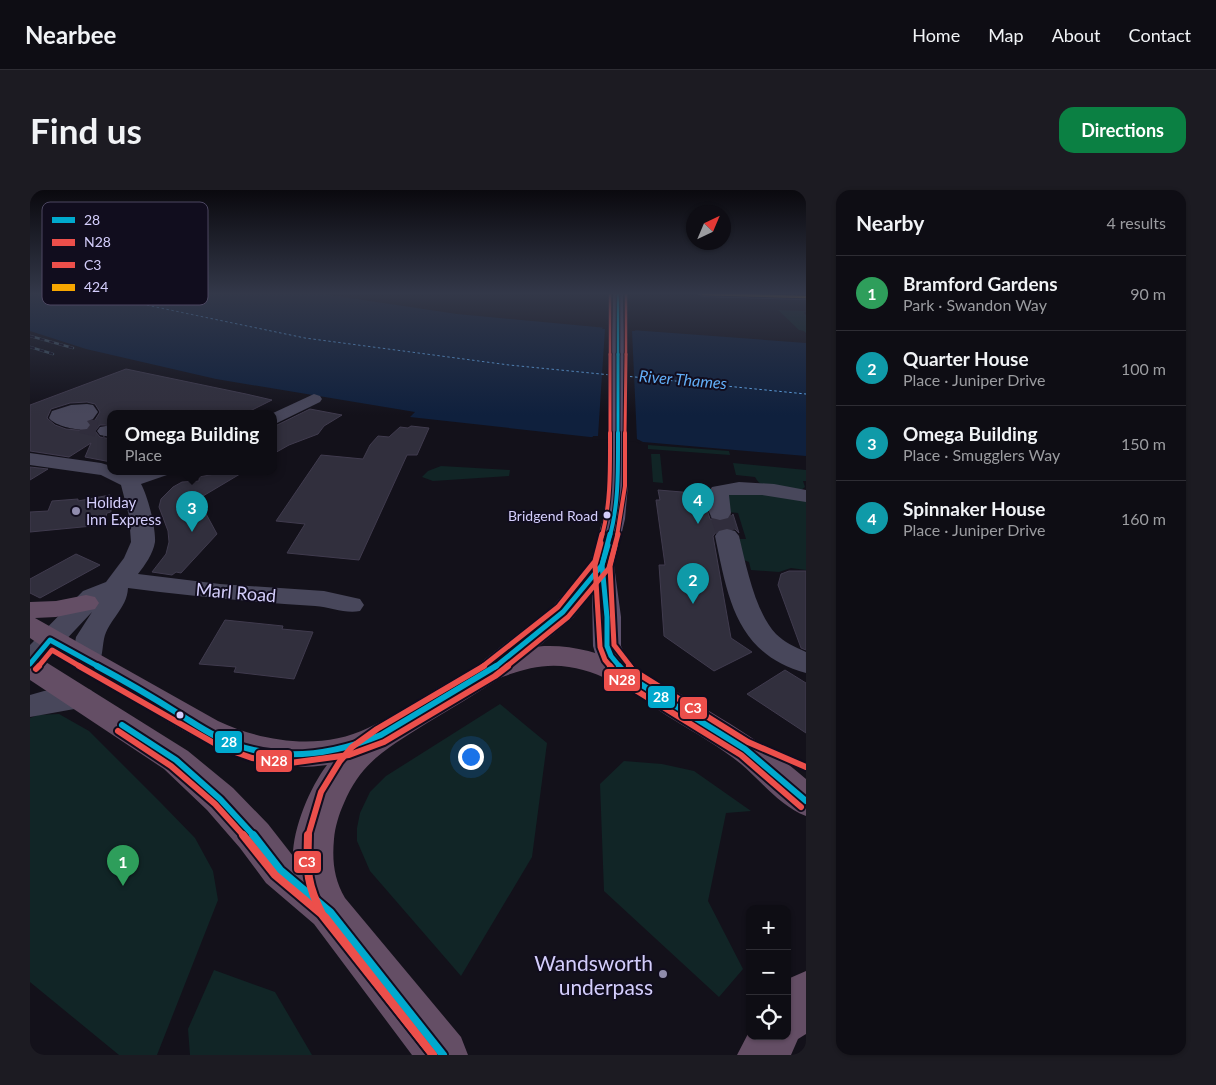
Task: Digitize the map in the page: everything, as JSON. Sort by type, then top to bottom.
[{"type":"highway","points":[[30,610],[56,609],[86,603]]},
{"type":"highway","points":[[40,632],[216,736],[256,751],[291,755],[330,752],[351,747],[381,735]]},
{"type":"highway","points":[[437,1050],[330,912],[320,892],[314,872],[315,840],[321,813],[336,779],[357,753],[381,735],[491,670],[520,659],[552,656],[588,660],[630,677],[745,749],[806,801]]},
{"type":"highway","points":[[30,665],[176,760],[202,782],[237,818],[280,870],[330,912]]},
{"type":"highway","points":[[745,749],[806,775]]},
{"type":"highway","points":[[791,1015],[806,994]]},
{"type":"highway","points":[[762,1055],[772,1040]]},
{"type":"main road","points":[[619,334],[616,501],[602,565],[607,617],[607,646],[611,656],[630,677]]},
{"type":"main road","points":[[491,670],[563,612],[602,565]]},
{"type":"street","points":[[277,418],[314,399]]},
{"type":"street","points":[[272,410],[291,400]]},
{"type":"street","points":[[30,459],[107,470]]},
{"type":"street","points":[[30,665],[40,632],[86,603],[92,597],[118,583],[136,560],[143,542],[140,516],[134,490],[129,481],[118,475]]},
{"type":"street","points":[[129,481],[158,475]]},
{"type":"street","points":[[806,496],[739,488],[719,491],[717,495],[735,571],[758,632],[781,652],[806,663]]},
{"type":"street","points":[[87,660],[90,637],[114,599],[118,583]]},
{"type":"street","name":"Marl Road","points":[[118,583],[324,599],[351,605]]},
{"type":"street","points":[[30,706],[44,702],[80,698]]},
{"type":"green space","points":[[648,445],[729,451],[730,455],[648,449]]},
{"type":"green space","points":[[651,454],[660,454],[663,483],[653,482]]},
{"type":"green space","points":[[733,463],[806,470],[806,481],[803,481],[805,487],[801,490],[763,485],[755,477],[736,475]]},
{"type":"green space","points":[[441,466],[510,470],[509,476],[433,481],[422,477],[428,471]]},
{"type":"green space","points":[[736,491],[806,499],[806,570],[791,568],[779,572],[751,570],[749,562],[741,559],[736,539],[746,539],[738,513],[728,512],[726,495]]},
{"type":"green space","points":[[500,704],[547,743],[532,857],[461,976],[370,871],[357,841],[357,828],[360,813],[370,792],[386,776]]},
{"type":"green space","points":[[59,714],[89,731],[160,802],[195,838],[213,871],[218,900],[157,1055],[119,1055],[30,982],[30,718],[38,715]]},
{"type":"green space","points":[[624,761],[662,764],[694,771],[751,811],[726,813],[708,901],[743,969],[719,997],[604,891],[600,784]]},
{"type":"green space","points":[[214,970],[275,992],[312,1055],[190,1055],[188,1029]]},
{"type":"water","name":"River Thames","points":[[40,334],[690,334],[806,343],[806,456],[643,442],[637,439],[590,437],[410,417],[415,412],[216,379],[86,349]]},
{"type":"pier","points":[[605,334],[632,334],[637,440],[641,444],[592,439],[593,436],[598,436]]},
{"type":"building","points":[[126,369],[272,400],[252,410],[107,410],[107,425],[100,425],[95,431],[100,437],[107,438],[107,461],[85,457],[91,443],[69,457],[30,451],[30,405]],"holes":[[[87,402],[95,404],[100,412],[95,420],[90,422],[92,425],[87,431],[66,429],[55,425],[47,418],[51,409],[70,403]]]},
{"type":"building","points":[[310,409],[342,415],[324,426],[318,434],[277,452],[277,425]]},
{"type":"building","points":[[411,426],[429,428],[417,455],[407,455],[359,560],[287,553],[305,524],[276,521],[321,455],[363,459],[370,445],[378,436],[389,437],[400,427],[408,428]]},
{"type":"building","points":[[30,467],[48,469],[30,480]]},
{"type":"building","points":[[238,475],[198,499],[217,534],[181,573],[176,572],[172,575],[152,572],[166,554],[169,542],[168,531],[159,507],[161,499],[173,487],[182,482],[199,481],[199,477]]},
{"type":"building","points":[[658,490],[706,494],[706,506],[710,519],[720,522],[728,520],[733,514],[739,533],[735,529],[727,527],[718,530],[713,536],[731,638],[752,652],[714,671],[664,636],[659,565],[665,565],[656,500],[660,500]]},
{"type":"building","name":"Holiday Inn Express","points":[[110,495],[111,512],[107,513],[103,525],[30,532],[30,512],[48,511],[52,501],[78,499],[78,501]]},
{"type":"building","points":[[76,554],[100,565],[40,598],[30,593],[30,579]]},
{"type":"building","points":[[789,571],[806,571],[806,650],[801,648],[778,585],[781,574]]},
{"type":"building","points":[[225,620],[283,626],[282,629],[313,632],[294,679],[234,672],[236,667],[199,664]]},
{"type":"building","points":[[785,670],[806,683],[806,733],[747,694]]},
{"type":"ferry route","points":[[287,334],[509,365],[611,375]]},
{"type":"ferry route","points":[[625,376],[806,394]]},
{"type":"tunnel","points":[[81,425],[106,431]]},
{"type":"tunnel","points":[[720,513],[727,536]]},
{"type":"railway","points":[[30,336],[73,348]]},
{"type":"railway","points":[[30,347],[53,354]]},
{"type":"transit line","name":"C3","points":[[433,1055],[323,916],[312,895],[307,873],[308,832],[321,792],[340,761],[352,747],[377,729],[487,664],[558,607],[595,561],[607,518],[610,485],[610,334]]},
{"type":"transit line","name":"28","points":[[30,664],[50,640],[125,681],[213,735],[236,745],[272,754],[328,752],[381,735],[491,670],[563,612],[602,565],[614,519],[618,485],[618,334]]},
{"type":"transit line","name":"N28","points":[[36,669],[52,650],[221,747],[252,758],[290,763],[330,759],[349,755],[384,742],[495,676],[568,617],[609,568],[621,521],[625,486],[626,334]]},
{"type":"transit line","name":"N28","points":[[601,543],[595,565],[600,647],[605,660],[624,683],[741,755],[801,807]]},
{"type":"transit line","name":"28","points":[[608,545],[602,565],[607,617],[607,646],[611,656],[629,677],[745,749],[806,801]]},
{"type":"transit line","name":"C3","points":[[615,546],[610,566],[614,645],[634,671],[748,742],[806,767]]},
{"type":"transit line","name":"28","points":[[122,725],[176,760],[220,799],[254,836],[280,870],[330,912],[443,1055]]},
{"type":"transit line","name":"N28","points":[[118,731],[171,766],[215,804],[275,875],[325,917],[433,1055]]},
{"type":"place","name":"Holiday Inn Express","points":[[76,511]]},
{"type":"place","name":"Bridgend Road","points":[[607,515]]},
{"type":"place","name":"Spinnaker House","points":[[698,524]]},
{"type":"place","name":"Omega Building","points":[[192,532]]},
{"type":"place","name":"Quarter House","points":[[693,604]]},
{"type":"place","name":"Bramford Gardens","points":[[123,886]]},
{"type":"place","name":"Wandsworth underpass","points":[[663,974]]}]
